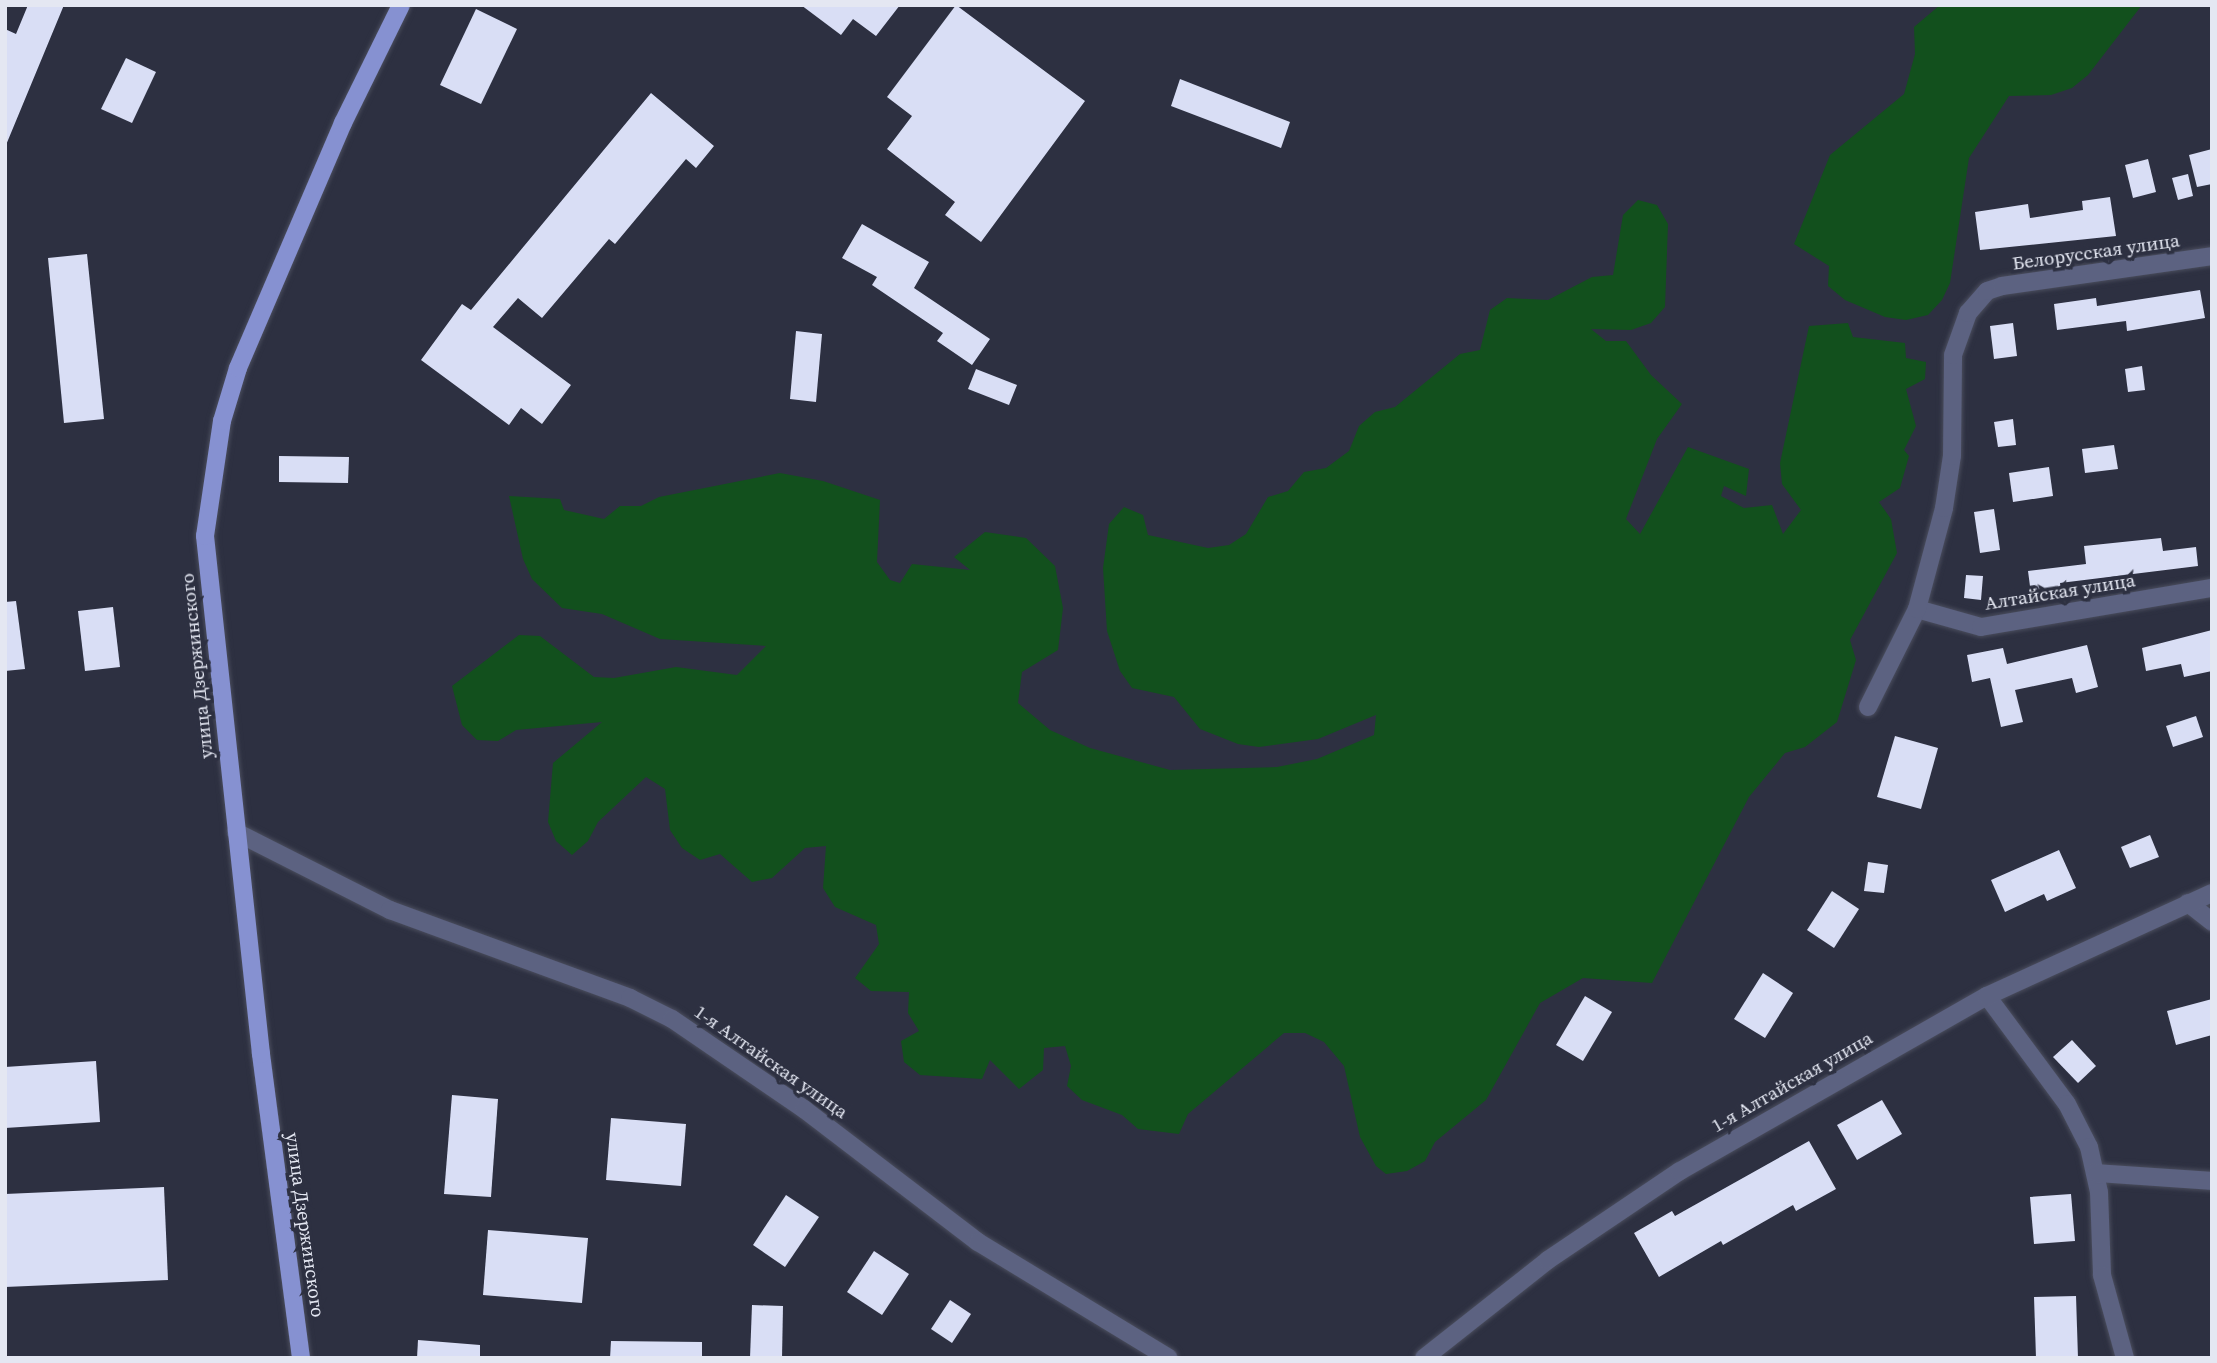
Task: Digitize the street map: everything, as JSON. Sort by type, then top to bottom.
[{"type":"main road","name":"улица Дзержинского","points":[[302,1358],[236,832],[205,536],[222,421],[253,331],[343,123],[401,5]]},
{"type":"street","name":"Белорусская улица","points":[[1917,608],[1949,481],[1955,341],[1968,313],[1987,291],[2212,256]]},
{"type":"street","name":"Алтайская улица","points":[[1917,608],[1963,624],[1997,625],[2212,589]]},
{"type":"street","points":[[1868,707],[1917,608]]},
{"type":"street","name":"1-я Алтайская улица","points":[[236,832],[390,910],[630,998],[672,1019],[749,1069],[978,1242],[1169,1358]]},
{"type":"street","name":"1-я Алтайская улица","points":[[1424,1358],[1548,1260],[1680,1171],[1987,996],[2212,893]]},
{"type":"street","points":[[2188,903],[2212,922]]},
{"type":"street","points":[[1987,996],[2067,1104],[2096,1173],[2102,1275],[2124,1358]]},
{"type":"street","points":[[2096,1173],[2212,1181]]},
{"type":"green space","points":[[1940,5],[2142,5],[2088,75],[2072,88],[2051,95],[2009,96],[1969,158],[1950,283],[1942,300],[1928,315],[1906,320],[1885,317],[1845,300],[1828,286],[1829,266],[1794,244],[1830,155],[1904,94],[1915,54],[1914,27]]},
{"type":"green space","points":[[1638,200],[1657,205],[1668,224],[1665,307],[1651,323],[1631,330],[1591,329],[1606,341],[1626,341],[1651,375],[1682,404],[1657,439],[1626,519],[1640,534],[1688,447],[1749,469],[1746,496],[1724,486],[1721,496],[1744,508],[1772,505],[1783,534],[1801,510],[1782,484],[1780,463],[1809,326],[1848,323],[1853,337],[1905,343],[1906,358],[1926,362],[1925,379],[1906,389],[1916,426],[1904,450],[1909,456],[1900,488],[1879,502],[1891,519],[1897,553],[1850,640],[1856,660],[1837,722],[1805,747],[1785,753],[1749,797],[1652,983],[1583,978],[1540,1003],[1486,1100],[1435,1142],[1425,1161],[1407,1171],[1386,1174],[1376,1166],[1360,1137],[1344,1066],[1324,1042],[1305,1033],[1284,1033],[1188,1114],[1179,1134],[1138,1129],[1122,1115],[1082,1100],[1067,1086],[1071,1066],[1065,1046],[1044,1048],[1043,1070],[1019,1089],[990,1060],[982,1079],[920,1075],[904,1062],[901,1041],[919,1031],[908,1013],[909,992],[871,991],[855,978],[879,944],[876,925],[835,907],[823,888],[826,846],[805,848],[772,878],[752,882],[720,854],[700,860],[682,848],[670,830],[665,789],[646,777],[598,822],[588,841],[572,855],[556,841],[548,822],[553,763],[602,722],[516,730],[498,741],[477,740],[462,725],[452,686],[519,635],[540,636],[594,677],[614,678],[676,667],[737,675],[766,646],[660,639],[602,614],[562,608],[532,579],[523,559],[509,496],[560,499],[564,510],[604,519],[620,506],[641,506],[659,497],[780,473],[823,481],[880,500],[877,562],[890,580],[900,583],[912,564],[970,570],[954,557],[985,532],[1026,538],[1055,566],[1063,608],[1058,650],[1022,672],[1018,703],[1050,730],[1090,748],[1170,770],[1277,767],[1317,759],[1374,735],[1376,715],[1318,739],[1259,747],[1238,744],[1200,729],[1174,697],[1132,688],[1120,671],[1107,631],[1103,568],[1109,524],[1124,507],[1143,515],[1148,535],[1208,548],[1229,545],[1246,534],[1268,497],[1288,491],[1304,472],[1326,468],[1349,451],[1359,426],[1375,412],[1395,407],[1460,354],[1480,350],[1490,310],[1507,298],[1548,300],[1592,277],[1613,275],[1623,215]]},
{"type":"building","points":[[28,5],[64,5],[6,145],[5,29],[16,34]]},
{"type":"building","points":[[801,5],[900,5],[876,36],[853,19],[841,35]]},
{"type":"building","points":[[956,5],[1085,101],[981,242],[945,215],[955,202],[887,149],[912,116],[887,97]]},
{"type":"building","points":[[476,9],[517,29],[481,104],[440,85]]},
{"type":"building","points":[[126,58],[156,72],[132,123],[101,109]]},
{"type":"building","points":[[1180,79],[1290,122],[1281,148],[1171,106]]},
{"type":"building","points":[[651,93],[714,146],[696,168],[686,159],[615,244],[609,239],[542,318],[518,298],[493,327],[571,385],[542,424],[521,408],[509,425],[421,360],[462,304],[471,310]]},
{"type":"building","points":[[2212,149],[2212,184],[2197,187],[2189,155]]},
{"type":"building","points":[[2148,159],[2156,192],[2133,198],[2125,165]]},
{"type":"building","points":[[2188,174],[2193,196],[2178,200],[2172,178]]},
{"type":"building","points":[[2110,197],[2116,236],[1980,250],[1975,212],[2028,204],[2030,218],[2083,210],[2082,201]]},
{"type":"building","points":[[862,224],[929,262],[914,288],[990,339],[972,365],[937,341],[943,333],[872,285],[877,277],[842,258]]},
{"type":"building","points":[[87,254],[104,419],[64,423],[48,258]]},
{"type":"building","points":[[2200,290],[2205,318],[2127,331],[2126,321],[2057,330],[2054,304],[2096,298],[2097,306]]},
{"type":"building","points":[[2013,323],[2017,356],[1994,359],[1990,326]]},
{"type":"building","points":[[796,331],[822,334],[816,402],[790,399]]},
{"type":"building","points":[[2142,366],[2145,390],[2128,392],[2125,369]]},
{"type":"building","points":[[976,369],[1017,385],[1009,405],[968,389]]},
{"type":"building","points":[[2013,419],[2016,445],[1998,447],[1994,422]]},
{"type":"building","points":[[2114,445],[2118,469],[2085,473],[2082,449]]},
{"type":"building","points":[[279,456],[349,457],[348,483],[279,482]]},
{"type":"building","points":[[2049,467],[2053,496],[2013,502],[2009,473]]},
{"type":"building","points":[[1994,509],[2000,550],[1980,553],[1974,512]]},
{"type":"building","points":[[2161,538],[2163,551],[2196,547],[2198,566],[2060,583],[2061,590],[2031,594],[2028,571],[2086,564],[2084,546]]},
{"type":"building","points":[[1966,575],[1983,576],[1981,600],[1964,598]]},
{"type":"building","points":[[16,601],[25,669],[5,671],[5,602]]},
{"type":"building","points":[[113,607],[120,667],[85,671],[78,611]]},
{"type":"building","points":[[2212,630],[2212,671],[2184,677],[2181,664],[2146,671],[2142,648]]},
{"type":"building","points":[[2087,645],[2098,687],[2076,693],[2072,678],[2015,690],[2023,722],[2001,727],[1990,678],[1972,682],[1967,655],[2003,648],[2007,664]]},
{"type":"building","points":[[2196,716],[2203,737],[2173,747],[2166,726]]},
{"type":"building","points":[[1895,736],[1938,748],[1921,809],[1877,797]]},
{"type":"building","points":[[2150,835],[2159,857],[2130,868],[2121,847]]},
{"type":"building","points":[[2059,850],[2076,888],[2047,901],[2044,894],[2005,912],[1991,880]]},
{"type":"building","points":[[1868,862],[1888,865],[1884,893],[1864,891]]},
{"type":"building","points":[[1832,891],[1859,909],[1834,948],[1807,930]]},
{"type":"building","points":[[1763,973],[1793,993],[1765,1038],[1734,1019]]},
{"type":"building","points":[[1585,996],[1612,1012],[1583,1061],[1556,1045]]},
{"type":"building","points":[[2212,999],[2212,1035],[2176,1045],[2167,1011]]},
{"type":"building","points":[[2072,1040],[2096,1066],[2078,1083],[2053,1057]]},
{"type":"building","points":[[96,1061],[100,1122],[5,1128],[5,1067]]},
{"type":"building","points":[[452,1095],[498,1099],[491,1197],[444,1194]]},
{"type":"building","points":[[1882,1100],[1902,1134],[1857,1160],[1837,1125]]},
{"type":"building","points":[[611,1118],[686,1124],[681,1186],[606,1180]]},
{"type":"building","points":[[1809,1141],[1836,1189],[1796,1211],[1793,1205],[1723,1245],[1721,1241],[1659,1277],[1634,1233],[1672,1211],[1675,1216]]},
{"type":"building","points":[[164,1187],[168,1280],[5,1287],[5,1194]]},
{"type":"building","points":[[2071,1194],[2075,1241],[2034,1244],[2030,1197]]},
{"type":"building","points":[[786,1195],[819,1217],[785,1267],[753,1245]]},
{"type":"building","points":[[488,1230],[588,1238],[582,1303],[483,1295]]},
{"type":"building","points":[[874,1251],[909,1274],[882,1315],[847,1292]]},
{"type":"building","points":[[2076,1296],[2078,1358],[2036,1358],[2034,1297]]},
{"type":"building","points":[[950,1300],[971,1314],[952,1343],[931,1329]]},
{"type":"building","points":[[752,1305],[783,1306],[782,1358],[750,1358]]},
{"type":"building","points":[[418,1340],[480,1345],[480,1358],[417,1358]]},
{"type":"building","points":[[611,1341],[702,1342],[702,1358],[610,1358]]}]
